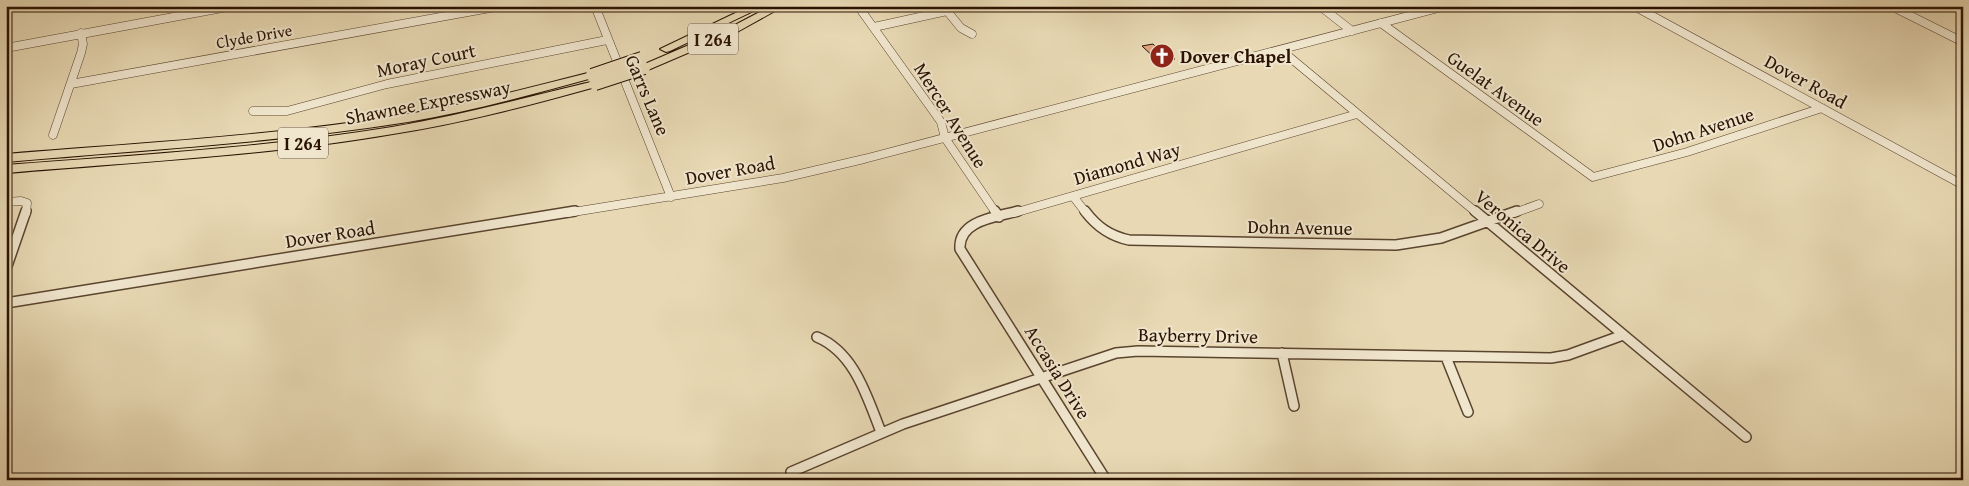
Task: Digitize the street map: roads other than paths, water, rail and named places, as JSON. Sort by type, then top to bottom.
[{"type":"highway","name":"Shawnee Expressway","points":[[643,63],[759,6]]},
{"type":"highway","name":"Shawnee Expressway","points":[[6,169],[259,147],[357,136],[466,117],[593,80],[643,63],[735,29],[779,6]]},
{"type":"highway","name":"Shawnee Expressway","points":[[6,158],[264,136],[355,126],[490,102],[593,80]]},
{"type":"street","points":[[6,48],[233,6]]},
{"type":"street","name":"Clyde Drive","points":[[70,84],[501,6]]},
{"type":"street","name":"Garrs Lane","points":[[595,6],[607,40],[657,158],[670,197]]},
{"type":"street","name":"Mercer Avenue","points":[[858,6],[942,122],[945,138],[999,217]]},
{"type":"street","points":[[1320,6],[1352,31]]},
{"type":"street","name":"Dover Road","points":[[6,303],[670,197],[801,174],[1446,6]]},
{"type":"street","name":"Dover Road","points":[[1634,6],[1963,185]]},
{"type":"street","points":[[1891,6],[1963,42]]},
{"type":"street","points":[[874,27],[945,9],[961,28],[972,34]]},
{"type":"street","name":"Guelat Avenue","points":[[1381,23],[1593,177]]},
{"type":"street","points":[[53,135],[82,53],[81,34]]},
{"type":"street","name":"Moray Court","points":[[253,111],[287,111],[387,84],[607,40]]},
{"type":"street","name":"Veronica Drive","points":[[1280,50],[1746,437]]},
{"type":"street","name":"Dohn Avenue","points":[[1593,177],[1687,152],[1822,108]]},
{"type":"street","name":"Diamond Way","points":[[981,283],[960,249],[960,238],[965,229],[970,226],[1357,114]]},
{"type":"street","name":"Dohn Avenue","points":[[1073,196],[1100,230],[1112,237],[1129,240],[1396,245],[1429,240],[1539,204]]},
{"type":"street","points":[[6,202],[24,202],[28,205],[6,269]]},
{"type":"street","name":"Accasia Drive","points":[[981,283],[1106,480]]},
{"type":"street","name":"Bayberry Drive","points":[[791,472],[881,432],[1098,358],[1128,352],[1551,358],[1568,355],[1622,335]]},
{"type":"street","points":[[817,337],[834,345],[846,356],[881,432]]},
{"type":"street","points":[[1282,353],[1294,406]]},
{"type":"street","points":[[1446,357],[1468,412]]},
{"type":"place","name":"Dover Chapel","points":[[1162,56]]}]
